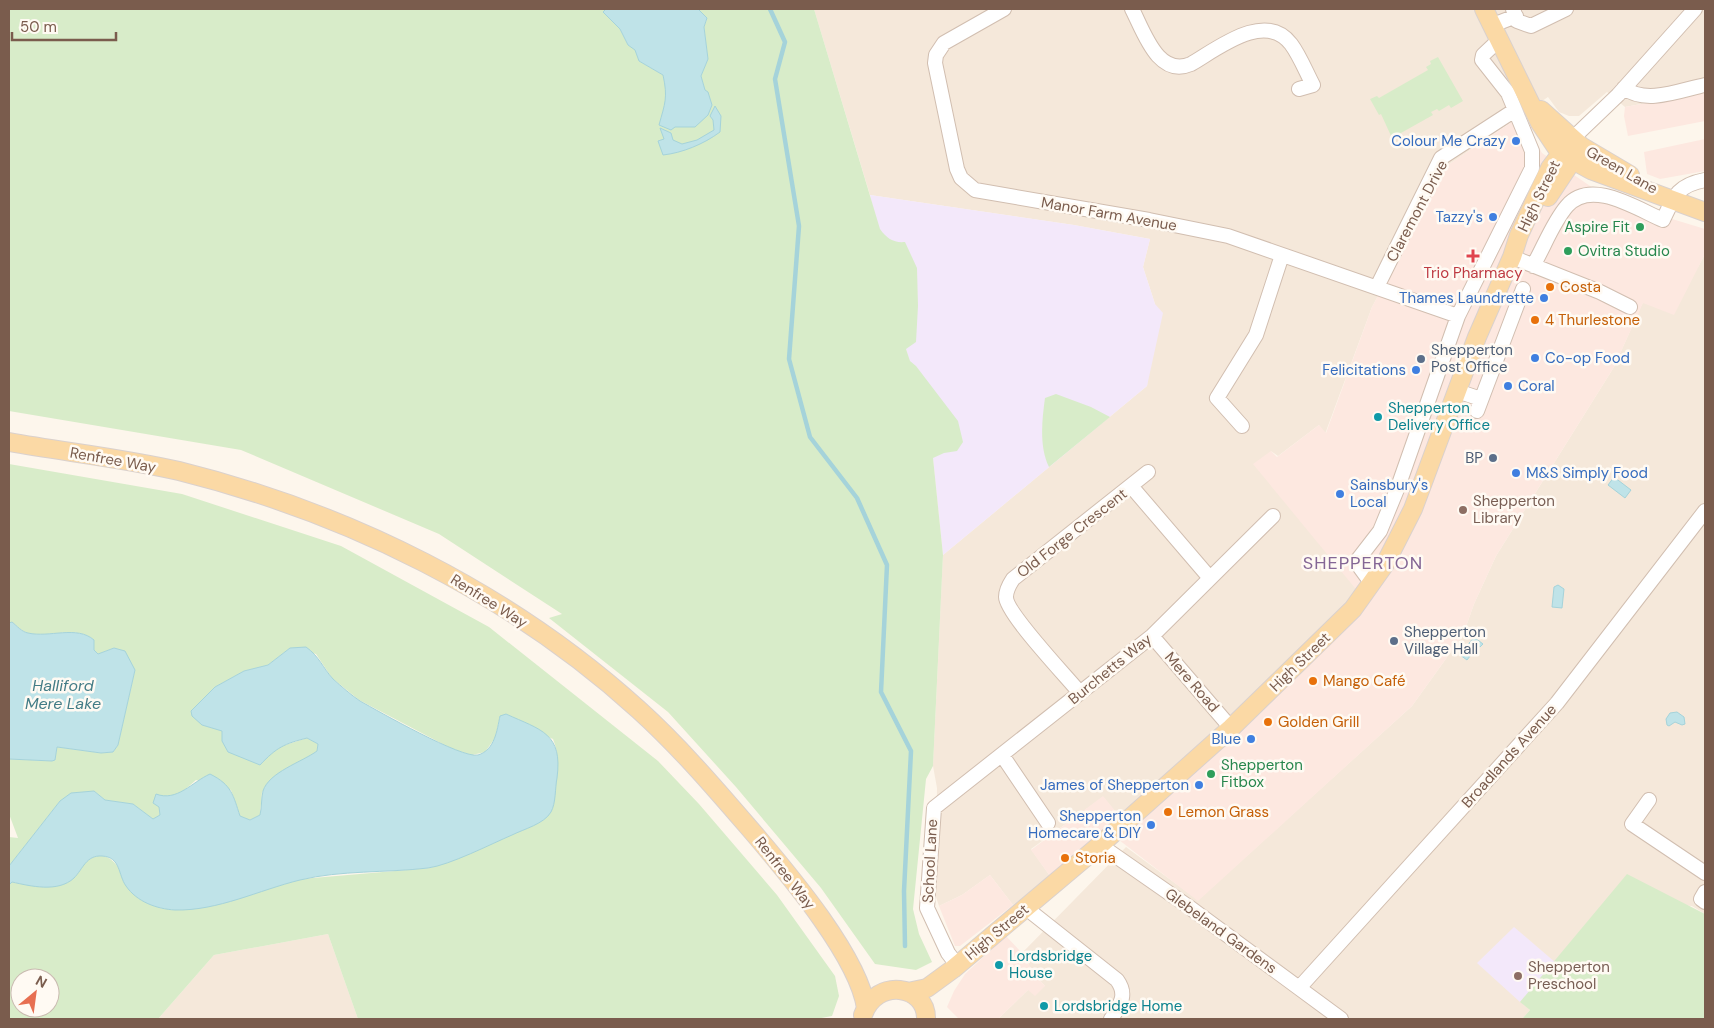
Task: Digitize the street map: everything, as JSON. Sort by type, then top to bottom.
[{"type":"main road","name":"Green Lane","points":[[1484,9],[1522,82],[1571,150],[1598,173],[1673,198],[1705,212]]},
{"type":"main road","name":"High Street","points":[[908,992],[927,988],[955,967],[1100,845],[1231,728],[1340,623],[1372,584],[1395,546],[1413,509],[1487,314],[1512,257],[1571,150]]},
{"type":"main road","name":"Renfree Way","points":[[9,442],[176,471],[242,488],[310,511],[371,536],[428,564],[481,594],[588,667],[639,710],[684,754],[780,864],[847,959],[862,988],[864,1014]]},
{"type":"main road","name":"Renfree Way","points":[[847,959],[871,981],[886,990]]},
{"type":"main road","name":"High Street","points":[[926,1017],[955,967]]},
{"type":"main road","points":[[864,1014],[877,994],[886,990],[901,990],[917,998],[926,1017]]},
{"type":"street","name":"Manor Farm Avenue","points":[[1004,9],[944,43],[936,55],[935,63],[957,169],[967,185],[975,190],[986,193],[1085,209],[1228,236],[1458,316]]},
{"type":"street","points":[[1132,9],[1157,56],[1164,63],[1173,67],[1183,68],[1242,35],[1264,30],[1272,32],[1290,43],[1313,85],[1300,88]]},
{"type":"street","points":[[1514,12],[1517,21],[1531,26],[1566,9]]},
{"type":"street","points":[[1571,150],[1695,9]]},
{"type":"street","points":[[1372,584],[1356,562],[1380,531],[1411,451],[1458,316],[1532,168],[1532,152],[1508,93],[1482,60],[1497,32],[1514,12]]},
{"type":"street","points":[[1621,91],[1638,96],[1649,96],[1705,85]]},
{"type":"street","name":"Claremont Drive","points":[[1377,287],[1442,158],[1515,110]]},
{"type":"street","points":[[1533,266],[1567,205],[1580,196],[1595,194],[1611,198],[1663,220],[1673,198],[1684,186],[1705,180]]},
{"type":"street","points":[[1242,426],[1217,398],[1256,335],[1282,255]]},
{"type":"street","points":[[1512,257],[1600,292],[1630,307]]},
{"type":"street","points":[[1457,391],[1479,405],[1508,324],[1523,289]]},
{"type":"street","points":[[1487,314],[1508,324]]},
{"type":"street","name":"Old Forge Crescent","points":[[1080,693],[1014,615],[1006,598],[1007,587],[1013,579],[1148,472]]},
{"type":"street","points":[[1131,486],[1209,577]]},
{"type":"street","name":"Broadlands Avenue","points":[[1299,988],[1557,703],[1705,511]]},
{"type":"street","name":"Burchetts Way","points":[[934,808],[1152,636],[1209,577],[1242,548],[1273,516]]},
{"type":"street","name":"Mere Road","points":[[1152,636],[1231,728]]},
{"type":"street","points":[[1002,755],[1048,823]]},
{"type":"street","points":[[1648,800],[1632,824],[1705,873]]},
{"type":"street","name":"School Lane","points":[[934,808],[927,908],[955,967]]},
{"type":"street","name":"Glebeland Gardens","points":[[1100,845],[1189,907],[1341,1019]]},
{"type":"street","points":[[1026,908],[1117,980],[1123,993],[1114,1013]]},
{"type":"shaded area","points":[[814,9],[1705,9],[1705,92],[1625,107],[1607,92],[1579,116],[1569,116],[1559,112],[1548,97],[1448,165],[1372,307],[1325,434],[1319,425],[1278,456],[1271,451],[1362,596],[1125,823],[1103,797],[1031,849],[1050,876],[1013,905],[990,875],[962,895],[939,906],[935,894],[937,788],[933,766],[943,555],[1147,386],[1155,304],[1143,267],[1150,239],[1074,225],[870,195]]},
{"type":"shaded area","points":[[1705,92],[1705,121],[1628,136],[1624,116],[1625,107]]},
{"type":"shaded area","points":[[1522,115],[1542,153],[1593,188],[1659,215],[1705,229],[1705,254],[1674,315],[1643,303],[1614,367],[1496,556],[1474,604],[1463,635],[1412,706],[1198,901],[1110,833],[1050,876],[1031,850],[1103,796],[1125,823],[1364,599],[1253,464],[1271,451],[1277,457],[1319,425],[1326,433],[1372,307],[1448,165]]},
{"type":"shaded area","points":[[1705,139],[1705,171],[1660,179],[1647,174],[1644,152]]},
{"type":"shaded area","points":[[870,195],[1074,225],[1150,239],[1143,267],[1155,304],[1163,313],[1147,386],[943,555],[930,430],[906,349]]},
{"type":"shaded area","points":[[1705,254],[1705,914],[1692,906],[1607,899],[1521,1002],[1530,1010],[1522,1019],[998,1019],[1028,990],[1045,986],[1034,974],[1022,953],[1126,847],[1198,900],[1412,706],[1463,635],[1474,604],[1496,556],[1614,367],[1643,302],[1698,267]]},
{"type":"shaded area","points":[[990,875],[1013,905],[960,946],[955,946],[939,906],[962,895]]},
{"type":"shaded area","name":"Shepperton Preschool","points":[[1514,927],[1556,963],[1520,1002],[1477,963]]},
{"type":"shaded area","points":[[328,934],[358,1019],[158,1019],[214,955]]},
{"type":"shaded area","points":[[1006,936],[1022,953],[1034,974],[1045,986],[1035,996],[1028,990],[998,1019],[959,1019],[947,1007],[954,991],[965,974]]},
{"type":"green space","points":[[9,9],[606,9],[603,12],[620,29],[628,45],[635,49],[639,61],[663,75],[667,97],[663,109],[705,90],[701,76],[708,59],[704,27],[707,19],[698,9],[814,9],[880,229],[891,240],[905,242],[917,268],[918,306],[916,342],[906,349],[910,361],[916,366],[958,421],[963,442],[957,451],[944,453],[933,458],[943,555],[933,766],[926,779],[913,909],[919,934],[932,962],[916,970],[875,964],[821,888],[736,787],[668,712],[549,618],[562,614],[439,534],[241,450],[9,411]]},
{"type":"green space","points":[[1438,57],[1463,101],[1451,108],[1449,105],[1439,111],[1437,109],[1431,112],[1433,115],[1392,138],[1381,114],[1379,115],[1370,99],[1377,96],[1379,98],[1428,70],[1426,67],[1431,64],[1430,61]]},
{"type":"green space","points":[[1056,394],[1091,407],[1110,417],[1049,467],[1044,451],[1043,415],[1045,398]]},
{"type":"green space","points":[[9,464],[182,494],[341,546],[489,627],[658,761],[699,804],[777,895],[835,976],[839,996],[832,1016],[816,1019],[358,1019],[328,934],[214,955],[158,1019],[9,1019],[9,885],[12,882],[35,886],[57,885],[74,878],[91,858],[104,856],[109,858],[119,868],[124,882],[160,908],[175,910],[206,907],[301,879],[430,868],[478,850],[544,819],[557,769],[556,749],[553,739],[500,717],[495,738],[485,752],[472,755],[454,750],[359,700],[332,678],[316,654],[290,648],[268,665],[244,671],[215,687],[191,711],[202,725],[223,731],[222,741],[276,748],[307,738],[318,744],[317,751],[262,792],[260,815],[250,820],[240,816],[231,790],[196,780],[180,794],[164,797],[159,807],[160,815],[153,819],[133,804],[105,800],[94,791],[60,801],[9,866],[9,837],[18,838],[9,814],[9,759],[52,761],[55,760],[57,747],[101,753],[113,752],[118,745],[135,670],[114,648],[98,654],[94,650],[94,640],[87,636],[79,633],[28,633],[12,622],[9,623]]},
{"type":"green space","points":[[1627,874],[1705,914],[1705,1019],[1522,1019],[1530,1010],[1520,1002]]},
{"type":"water","points":[[606,9],[698,9],[707,18],[704,27],[708,59],[701,76],[712,105],[708,115],[695,127],[675,127],[671,130],[659,125],[665,100],[663,75],[639,61],[635,50],[628,45],[620,29],[603,12]]},
{"type":"water","points":[[715,106],[721,116],[720,132],[693,147],[663,155],[658,141],[664,139],[660,128],[671,133],[673,140],[682,144],[697,140],[714,130],[713,120],[710,116]]},
{"type":"water","points":[[1614,477],[1631,490],[1625,498],[1608,485]]},
{"type":"water","points":[[1558,585],[1564,589],[1562,608],[1552,607],[1554,587]]},
{"type":"water","name":"Halliford Mere Lake","points":[[12,622],[28,633],[79,633],[94,640],[94,650],[98,654],[114,648],[125,651],[135,670],[118,745],[113,752],[101,753],[57,747],[55,760],[52,761],[9,759],[9,623]]},
{"type":"water","points":[[1474,637],[1483,644],[1480,647],[1478,646],[1467,660],[1460,655]]},
{"type":"water","points":[[306,647],[318,658],[333,679],[360,701],[455,750],[478,755],[484,752],[492,744],[500,716],[506,714],[539,729],[553,742],[558,763],[555,800],[551,812],[544,820],[533,826],[470,854],[437,866],[412,870],[347,873],[316,877],[207,907],[175,910],[148,904],[126,886],[116,863],[108,857],[102,856],[88,860],[74,878],[60,886],[44,887],[12,882],[9,885],[9,866],[60,801],[71,793],[94,791],[105,800],[133,804],[153,819],[160,815],[159,807],[153,803],[156,794],[164,796],[178,793],[210,774],[223,782],[231,791],[240,816],[250,820],[260,815],[263,791],[266,784],[279,773],[317,751],[318,744],[307,738],[292,742],[276,750],[260,765],[228,752],[222,741],[222,731],[202,725],[192,716],[191,711],[215,687],[244,671],[268,665],[290,648]]},
{"type":"water","points":[[1677,712],[1684,717],[1685,724],[1682,725],[1675,722],[1669,726],[1667,725],[1666,719],[1670,713]]},
{"type":"waterway","points":[[770,9],[785,42],[775,79],[799,226],[789,359],[810,437],[857,498],[887,565],[881,692],[911,751],[904,891],[905,946]]},
{"type":"place","name":"Colour Me Crazy","points":[[1516,141]]},
{"type":"place","name":"Tazzy's","points":[[1493,217]]},
{"type":"place","name":"Aspire Fit","points":[[1640,227]]},
{"type":"place","name":"Ovitra Studio","points":[[1568,251]]},
{"type":"place","name":"Trio Pharmacy","points":[[1473,256]]},
{"type":"place","name":"Costa","points":[[1550,287]]},
{"type":"place","name":"Thames Laundrette","points":[[1544,298]]},
{"type":"place","name":"4 Thurlestone","points":[[1535,320]]},
{"type":"place","name":"Co-op Food","points":[[1535,358]]},
{"type":"place","name":"Shepperton Post Office","points":[[1421,359]]},
{"type":"place","name":"Felicitations","points":[[1416,370]]},
{"type":"place","name":"Coral","points":[[1508,386]]},
{"type":"place","name":"Shepperton Delivery Office","points":[[1378,417]]},
{"type":"place","name":"BP","points":[[1493,458]]},
{"type":"place","name":"M&S Simply Food","points":[[1516,473]]},
{"type":"place","name":"Sainsbury's Local","points":[[1340,494]]},
{"type":"place","name":"Shepperton Library","points":[[1463,510]]},
{"type":"place","name":"Shepperton Village Hall","points":[[1394,641]]},
{"type":"place","name":"Mango Café","points":[[1313,681]]},
{"type":"place","name":"Golden Grill","points":[[1268,722]]},
{"type":"place","name":"Blue","points":[[1251,739]]},
{"type":"place","name":"Shepperton Fitbox","points":[[1211,774]]},
{"type":"place","name":"James of Shepperton","points":[[1199,785]]},
{"type":"place","name":"Lemon Grass","points":[[1168,812]]},
{"type":"place","name":"Shepperton Homecare & DIY","points":[[1151,825]]},
{"type":"place","name":"Storia","points":[[1065,858]]},
{"type":"place","name":"Lordsbridge House","points":[[999,965]]},
{"type":"place","name":"Shepperton Preschool","points":[[1518,976]]},
{"type":"place","name":"Lordsbridge Home","points":[[1044,1006]]},
{"type":"district","name":"SHEPPERTON","points":[[1363,563]]}]
